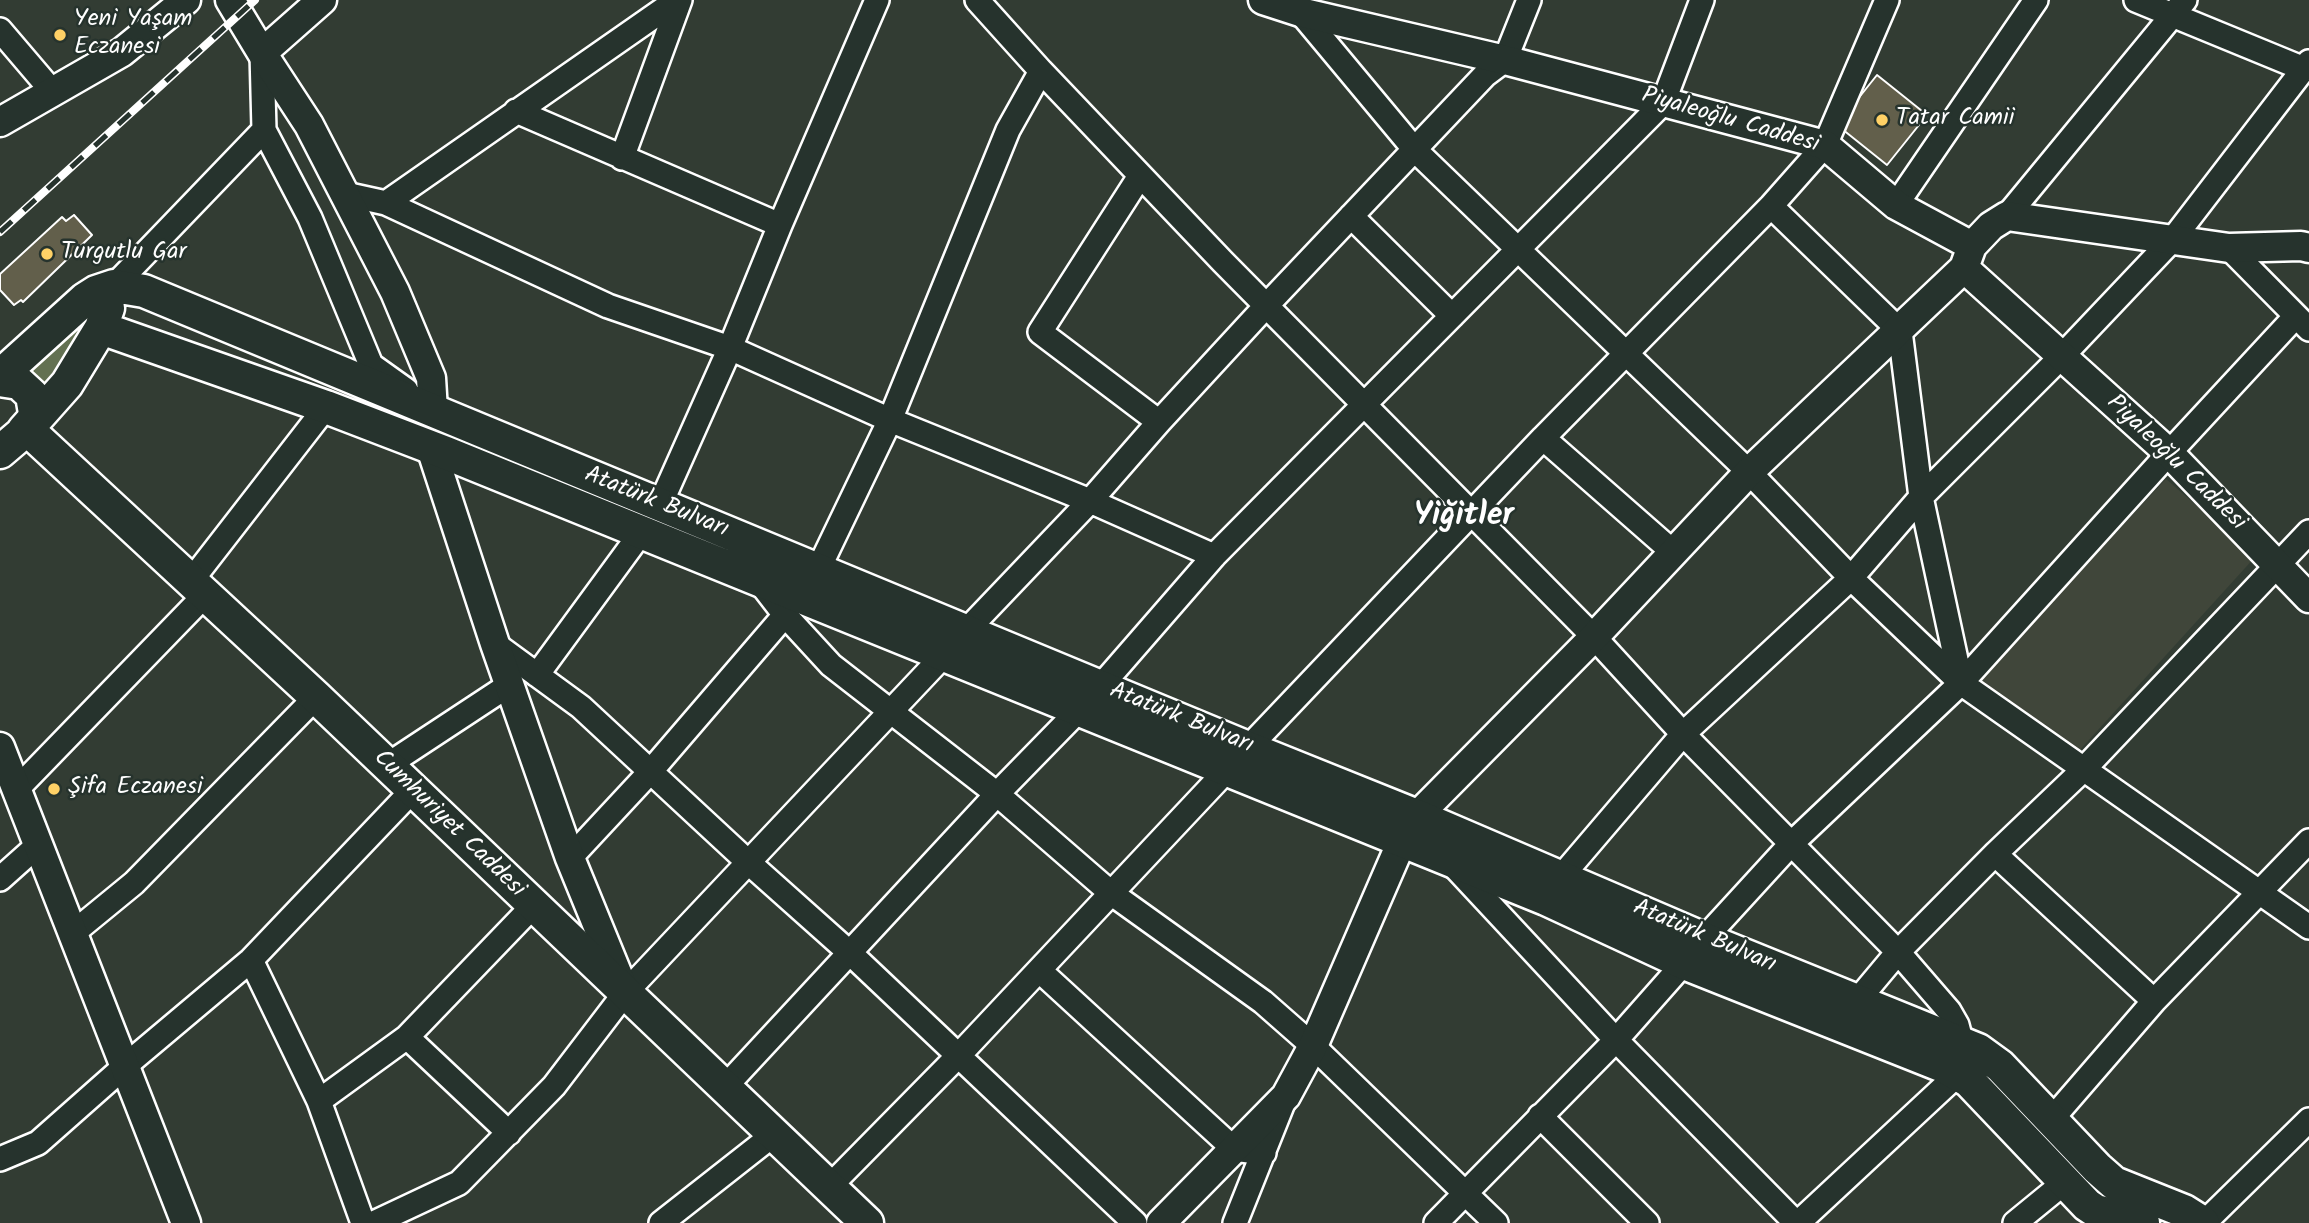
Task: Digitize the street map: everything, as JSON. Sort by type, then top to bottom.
[{"type":"main road","points":[[0,378],[85,299],[104,288],[114,286],[102,328],[67,384],[13,433]]},
{"type":"main road","name":"Atatürk Bulvarı","points":[[114,286],[144,292],[1100,687],[1238,759]]},
{"type":"main road","name":"Atatürk Bulvarı","points":[[102,328],[326,407],[431,448],[758,580],[791,605],[944,655],[1079,710],[1238,759],[1554,888],[1694,951],[1960,1059],[1990,1056],[2097,1168],[2124,1212]]},
{"type":"main road","points":[[0,378],[19,383],[32,395],[35,413],[13,433],[0,452]]},
{"type":"main road","name":"Cumhuriyet Caddesi","points":[[13,433],[198,588],[316,697],[867,1223]]},
{"type":"main road","points":[[641,533],[660,505]]},
{"type":"main road","points":[[791,605],[818,570]]},
{"type":"main road","points":[[944,655],[966,631]]},
{"type":"main road","points":[[1079,710],[1100,687]]},
{"type":"main road","name":"Atatürk Bulvarı","points":[[1410,828],[1448,860],[1554,888]]},
{"type":"main road","name":"Atatürk Bulvarı","points":[[1960,1059],[1969,1081],[2096,1211],[2124,1212],[2165,1202],[2203,1223]]},
{"type":"street","points":[[0,122],[122,52],[186,0]]},
{"type":"street","points":[[230,0],[309,125],[395,292],[431,378],[433,411]]},
{"type":"street","points":[[262,53],[322,0]]},
{"type":"street","points":[[386,203],[679,0]]},
{"type":"street","points":[[622,158],[679,0]]},
{"type":"street","points":[[660,505],[730,348],[877,0]]},
{"type":"street","points":[[977,0],[1140,176],[1363,406],[1594,637],[1683,734],[1898,952],[1949,1011],[1957,1025],[1960,1059],[1797,1223],[1616,1040],[1448,860]]},
{"type":"street","name":"Piyaleoğlu Caddesi","points":[[1263,0],[1300,12],[1505,60],[1825,145],[1896,205],[1968,257],[2062,356],[2169,453],[2309,598]]},
{"type":"street","points":[[966,631],[1090,501],[1158,422],[1266,306],[1485,75],[1505,60],[1529,0]]},
{"type":"street","points":[[1100,687],[1214,556],[1663,103],[1702,0]]},
{"type":"street","points":[[830,1186],[959,1055],[1624,353],[1771,206],[1825,145],[1887,0]]},
{"type":"street","points":[[1896,205],[2036,0]]},
{"type":"street","points":[[1554,888],[1683,734],[1851,578],[1921,497],[2062,356],[2173,239],[2307,65],[2179,7],[2136,0]]},
{"type":"street","points":[[1235,1223],[1286,1096],[1313,1046],[1410,828],[1749,472],[1900,331],[1968,257],[1991,226],[2007,216],[2179,7]]},
{"type":"street","points":[[1300,12],[1415,150],[1749,472],[1851,578],[1961,683],[2309,927]]},
{"type":"street","points":[[0,30],[52,91]]},
{"type":"street","points":[[262,53],[264,130],[310,218],[372,365],[433,411]]},
{"type":"street","points":[[818,570],[890,420],[1008,130],[1041,71]]},
{"type":"street","points":[[516,111],[780,225]]},
{"type":"street","points":[[114,286],[264,130]]},
{"type":"street","points":[[1140,176],[1040,332],[1158,422]]},
{"type":"street","points":[[345,194],[386,203],[608,306],[730,348],[890,420],[1090,501],[1214,556]]},
{"type":"street","points":[[1771,206],[1900,331],[1921,497],[1961,683]]},
{"type":"street","points":[[1351,216],[1452,316]]},
{"type":"street","points":[[2007,216],[2229,248],[2309,248]]},
{"type":"street","points":[[1436,1223],[1616,1040],[1791,844],[1961,683],[2169,453],[2302,323],[2229,248]]},
{"type":"street","points":[[16,789],[198,588],[326,407]]},
{"type":"street","points":[[1543,438],[1673,552]]},
{"type":"street","points":[[431,448],[495,644],[570,858],[625,993]]},
{"type":"street","points":[[1851,1014],[1898,952],[1995,853],[2084,769],[2309,532]]},
{"type":"street","points":[[537,674],[641,533]]},
{"type":"street","points":[[570,858],[650,772],[791,605],[831,665],[997,794],[1111,893],[1263,1002],[1313,1046],[1496,1223]]},
{"type":"street","points":[[495,644],[581,707],[748,863],[850,953],[1136,1223]]},
{"type":"street","points":[[374,1223],[459,1183],[554,1086],[625,993],[944,655]]},
{"type":"street","points":[[386,766],[509,685]]},
{"type":"street","points":[[73,933],[134,883],[316,697]]},
{"type":"street","points":[[724,1088],[997,794],[1079,710]]},
{"type":"street","points":[[0,747],[186,1223]]},
{"type":"street","points":[[0,1159],[38,1143],[251,960],[412,791]]},
{"type":"street","points":[[2052,1120],[2154,1002],[2309,841]]},
{"type":"street","points":[[0,879],[38,845]]},
{"type":"street","points":[[1995,853],[2154,1002]]},
{"type":"street","points":[[319,1101],[407,1037],[533,906]]},
{"type":"street","points":[[251,960],[319,1101],[363,1223]]},
{"type":"street","points":[[1039,970],[1234,1149],[1264,1153]]},
{"type":"street","points":[[407,1037],[509,1133]]},
{"type":"street","points":[[1161,1223],[1286,1096]]},
{"type":"street","points":[[1540,1116],[1647,1223]]},
{"type":"street","points":[[2203,1223],[2309,1120]]},
{"type":"street","points":[[661,1223],[773,1135]]},
{"type":"street","points":[[2015,1223],[2065,1182]]},
{"type":"shaded area","points":[[2166,479],[2255,557],[2068,763],[1974,684]]},
{"type":"green space","points":[[79,322],[84,330],[46,391],[28,374],[30,368]]},
{"type":"building","name":"Tatar Camii","points":[[1877,75],[1927,115],[1887,165],[1837,125]]},
{"type":"building","name":"Turgutlu Gar","points":[[74,215],[92,235],[23,302],[21,300],[14,305],[0,290],[0,274],[62,217],[66,221]]},
{"type":"railway","points":[[0,232],[255,0]]},
{"type":"place","name":"Yeni Yaşam Eczanesi","points":[[60,35]]},
{"type":"place","name":"Tatar Camii","points":[[1882,120]]},
{"type":"place","name":"Turgutlu Gar","points":[[47,254]]},
{"type":"place","name":"Şifa Eczanesi","points":[[54,789]]},
{"type":"district","name":"Yiğitler","points":[[1464,519]]}]
